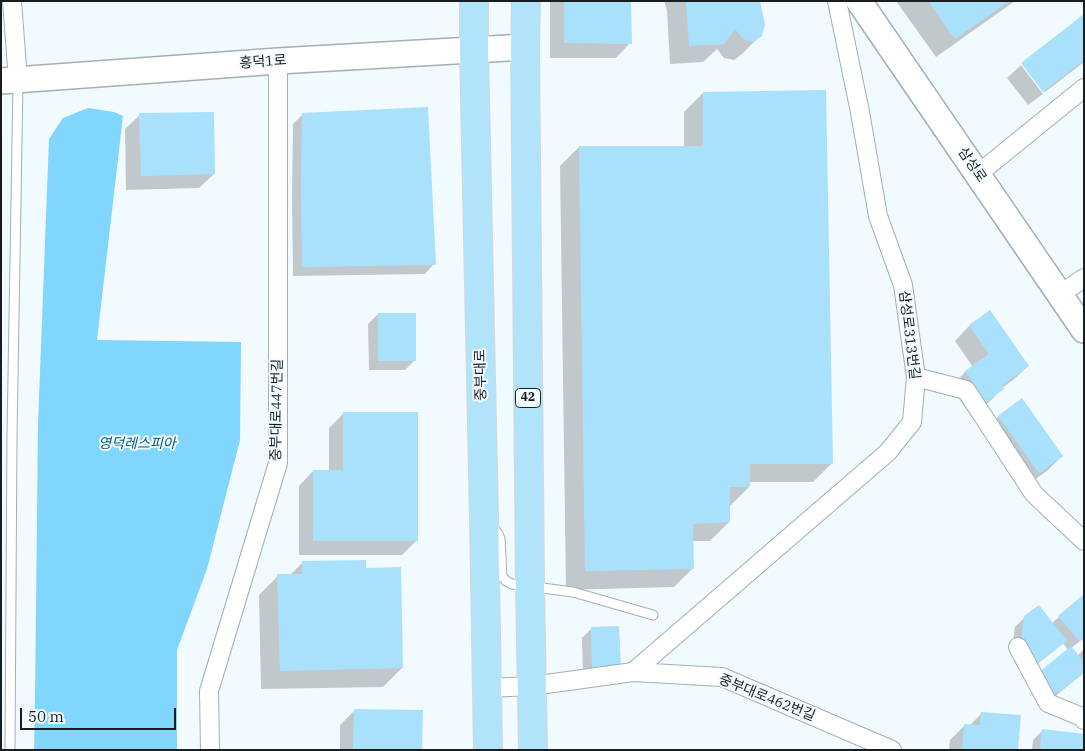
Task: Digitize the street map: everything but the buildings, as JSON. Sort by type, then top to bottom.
[{"type":"main road","name":"중부대로","points":[[474,1],[488,750]]},
{"type":"main road","name":"42","points":[[526,1],[533,750]]},
{"type":"street","points":[[9,80],[12,1]]},
{"type":"street","name":"삼성로313번길","points":[[633,672],[888,452],[912,422],[916,377],[903,285],[878,216],[860,112],[837,1]]},
{"type":"street","name":"삼성로","points":[[859,1],[1084,330]]},
{"type":"street","name":"흥덕1로","points":[[9,80],[278,61],[525,47]]},
{"type":"street","name":"중부대로447번길","points":[[210,750],[209,691],[278,463],[278,61]]},
{"type":"street","points":[[978,174],[1084,88]]},
{"type":"street","points":[[1059,295],[1084,278]]},
{"type":"street","points":[[916,377],[966,390],[1034,494],[1084,541]]},
{"type":"street","points":[[1018,647],[1048,703],[1082,717],[1084,720]]},
{"type":"street","name":"중부대로462번길","points":[[487,688],[532,686],[633,672],[722,677],[892,750]]},
{"type":"lane","points":[[9,80],[12,445],[10,750]]},
{"type":"lane","points":[[484,518],[500,539],[502,576],[506,581],[512,584],[573,592],[653,615]]},
{"type":"green space","name":"영덕레스피아","points":[[88,108],[114,112],[123,116],[97,340],[241,342],[240,440],[207,569],[177,650],[177,750],[34,750],[38,424],[49,139],[63,118]]}]
